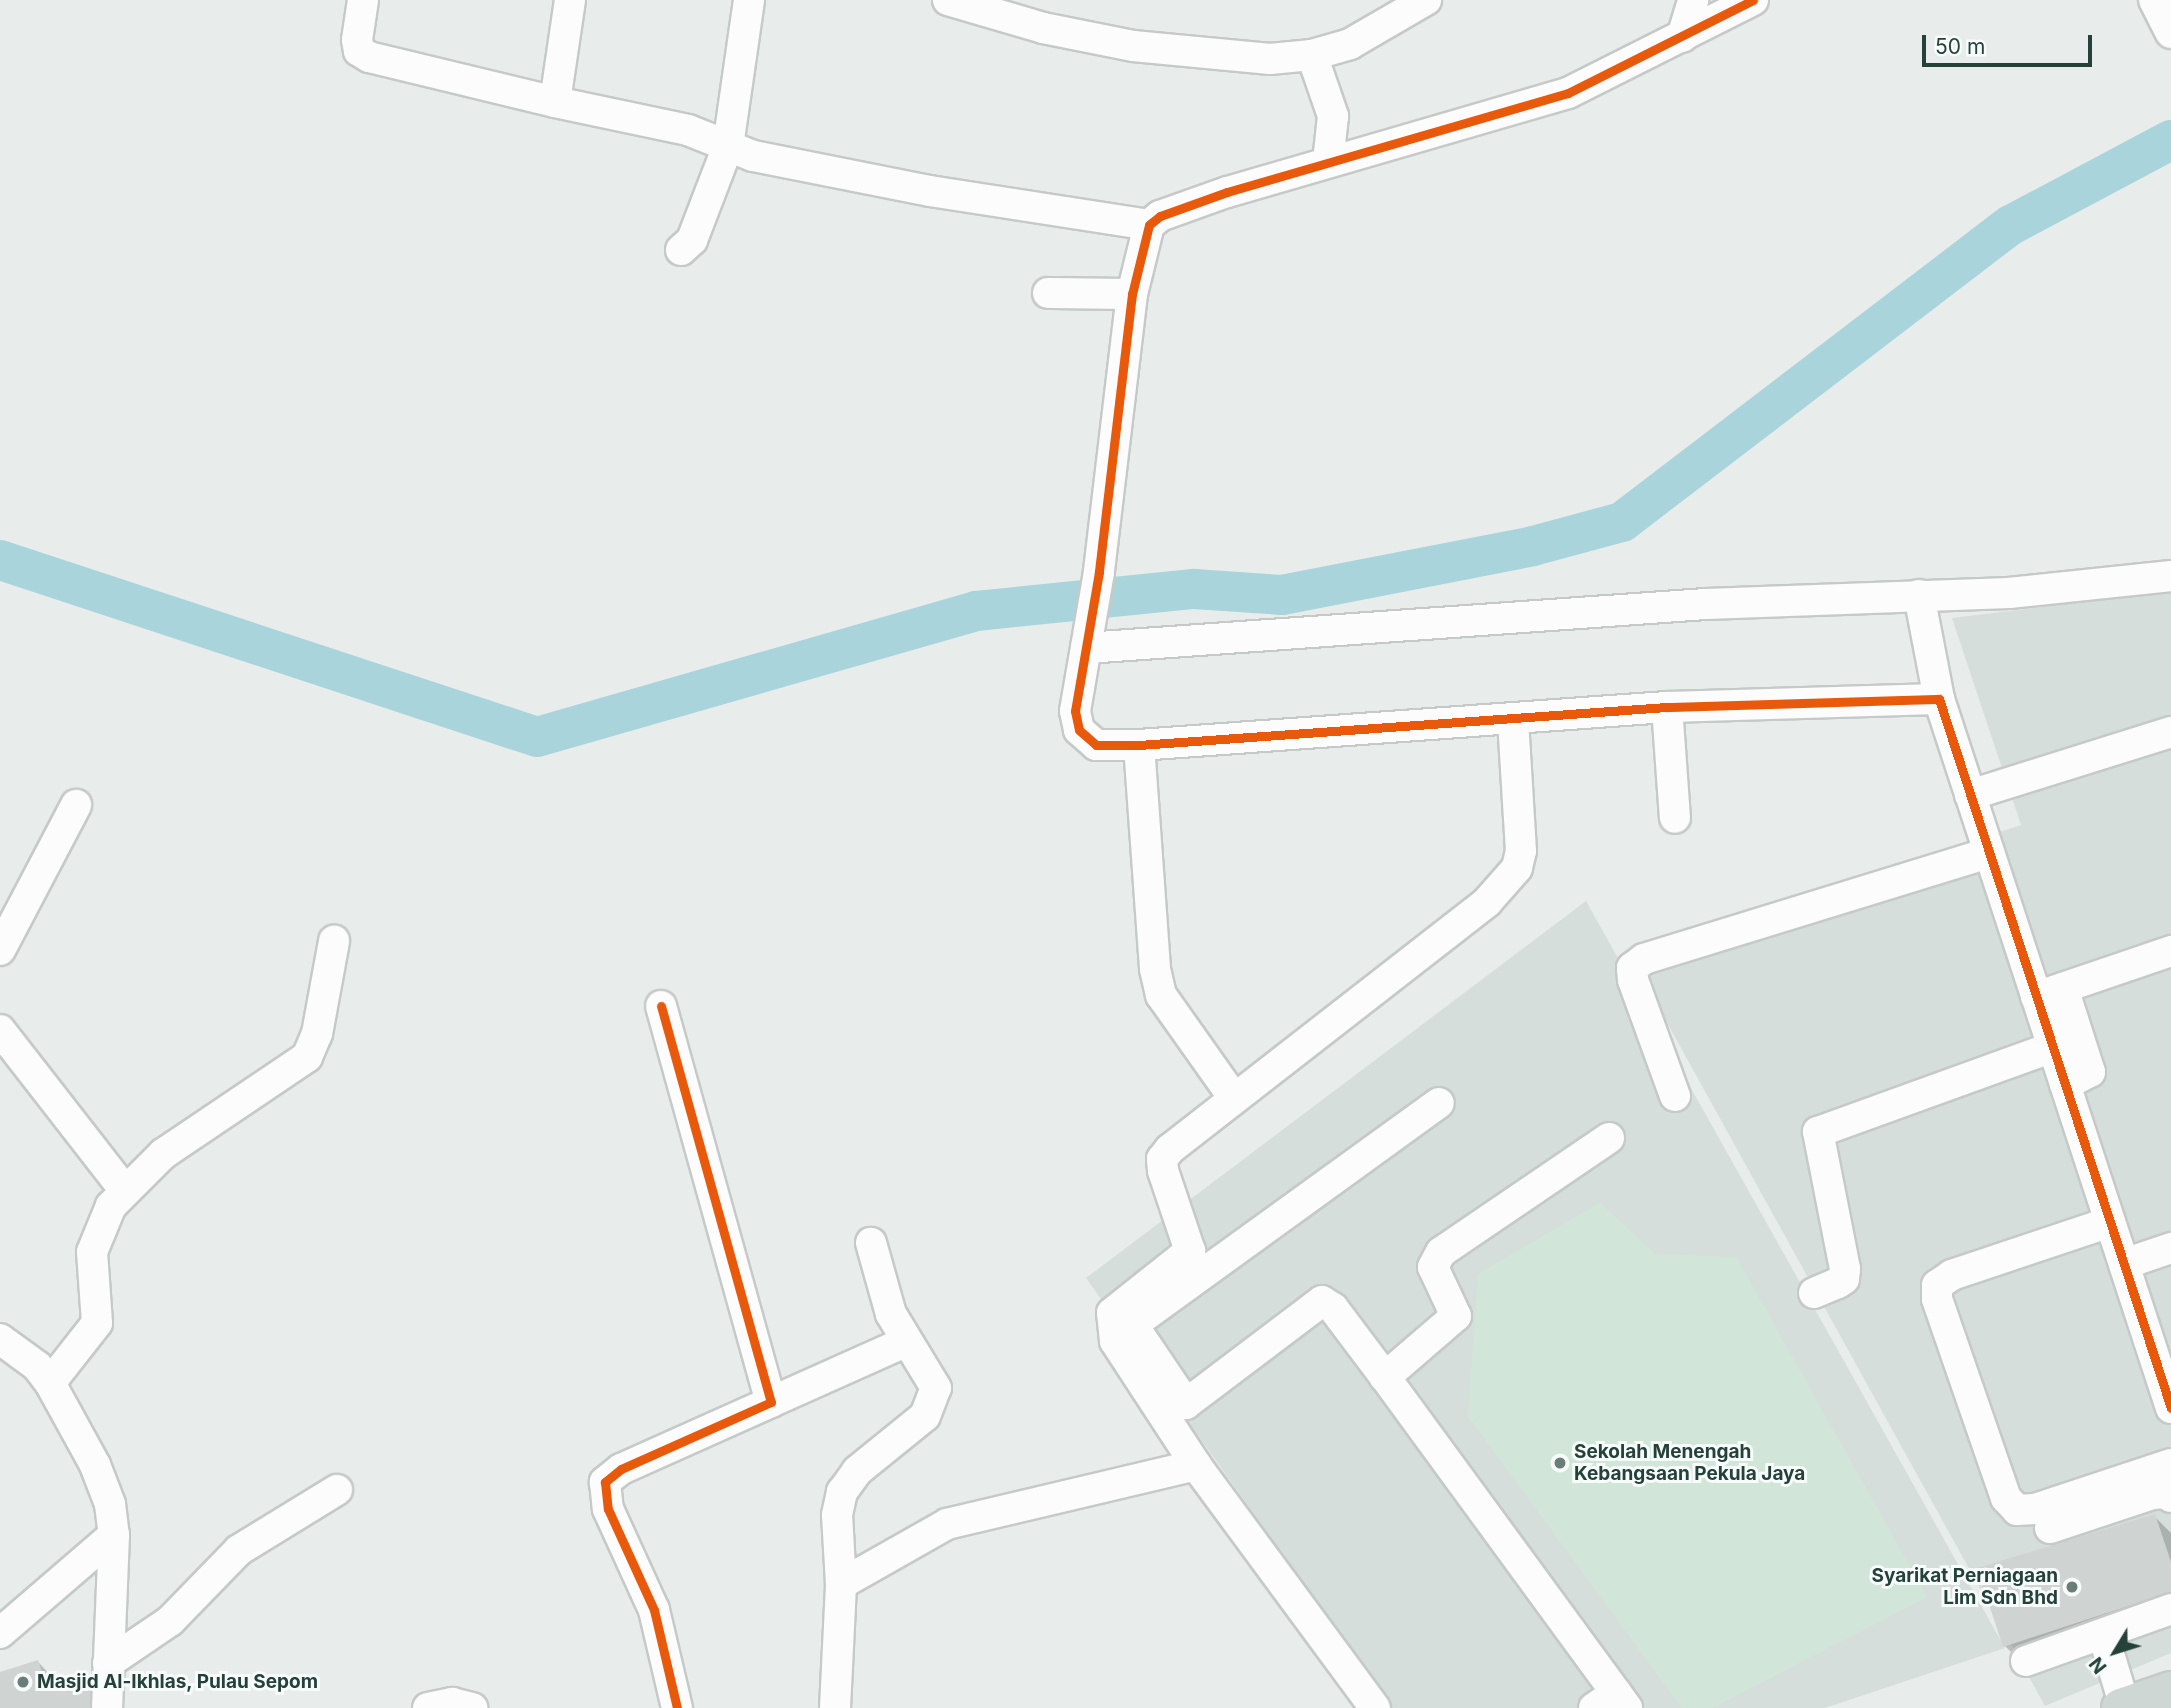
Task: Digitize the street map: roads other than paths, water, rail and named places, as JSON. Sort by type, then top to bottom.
[{"type":"main road","points":[[2123,1707],[2171,1691]]},
{"type":"street","points":[[363,0],[357,40],[359,51],[369,57],[555,103],[688,131],[752,156],[930,191],[1149,225],[1186,206],[1568,93],[1753,0]]},
{"type":"street","points":[[555,103],[570,0]]},
{"type":"street","points":[[681,250],[692,240],[728,146],[749,0]]},
{"type":"street","points":[[948,0],[1043,27],[1133,46],[1270,59],[1312,55],[1350,44],[1426,0]]},
{"type":"street","points":[[1682,37],[1693,0]]},
{"type":"street","points":[[2154,0],[2171,33]]},
{"type":"street","points":[[1312,55],[1333,117],[1328,162]]},
{"type":"street","points":[[1149,225],[1132,294],[1099,572],[1075,711],[1083,737],[1096,746],[1667,707],[1939,699]]},
{"type":"street","points":[[1048,293],[1132,294]]},
{"type":"street","points":[[1086,648],[1706,604],[2009,593],[2171,576]]},
{"type":"street","points":[[1919,595],[1939,699],[1989,853],[2050,993],[2090,1072],[2065,1085]]},
{"type":"street","points":[[1667,707],[1675,818]]},
{"type":"street","points":[[1375,1708],[1196,1465],[1111,1329],[1112,1313],[1190,1251],[1163,1171],[1162,1159],[1170,1149],[1487,902],[1517,868],[1521,851],[1513,719]]},
{"type":"street","points":[[1970,795],[2171,732]]},
{"type":"street","points":[[1139,745],[1155,969],[1161,995],[1234,1098]]},
{"type":"street","points":[[0,950],[76,805]]},
{"type":"street","points":[[1675,1096],[1633,980],[1632,968],[1989,853]]},
{"type":"street","points":[[50,1382],[97,1323],[92,1252],[99,1229],[124,1189],[163,1154],[307,1058],[317,1034],[334,941]]},
{"type":"street","points":[[2050,993],[2171,951]]},
{"type":"street","points":[[2050,993],[2053,1047],[2171,1408]]},
{"type":"street","points":[[661,1006],[771,1402]]},
{"type":"street","points":[[0,1030],[124,1189]]},
{"type":"street","points":[[1814,1293],[1844,1279],[1845,1269],[1818,1132],[2053,1047]]},
{"type":"street","points":[[1439,1103],[1139,1320],[1136,1330],[1139,1341],[1186,1404],[1322,1301],[1333,1308],[1385,1377],[1612,1703]]},
{"type":"street","points":[[1385,1377],[1457,1315],[1433,1267],[1441,1252],[1609,1138]]},
{"type":"street","points":[[2110,1222],[1952,1275],[1937,1284],[1937,1299],[2006,1497],[2017,1510],[2035,1509],[2171,1464]]},
{"type":"street","points":[[835,1708],[841,1584],[837,1515],[842,1492],[857,1471],[881,1455],[934,1403],[936,1388],[905,1342],[891,1314],[871,1242]]},
{"type":"street","points":[[2124,1264],[2171,1248]]},
{"type":"street","points":[[0,1339],[37,1366],[50,1382],[106,1487],[114,1535],[107,1708]]},
{"type":"street","points":[[677,1708],[654,1610],[608,1508],[606,1482],[621,1469],[905,1342]]},
{"type":"street","points":[[841,1584],[947,1524],[1196,1465]]},
{"type":"street","points":[[108,1663],[162,1627],[239,1550],[337,1490]]},
{"type":"street","points":[[2050,1528],[2153,1494],[2166,1493],[2171,1497]]},
{"type":"street","points":[[0,1633],[114,1535]]},
{"type":"street","points":[[2026,1661],[2171,1609]]},
{"type":"street","points":[[2103,1634],[2123,1707]]},
{"type":"street","points":[[428,1708],[452,1703],[472,1708]]},
{"type":"waterway","points":[[0,560],[537,737],[976,611],[1194,589],[1282,595],[1533,546],[1622,522],[2011,225],[2171,140]]},
{"type":"place","name":"Sekolah Menengah Kebangsaan Pekula Jaya","points":[[1560,1463]]},
{"type":"place","name":"Syarikat Perniagaan Lim Sdn Bhd","points":[[2072,1587]]},
{"type":"place","name":"Masjid Al-Ikhlas, Pulau Sepom","points":[[23,1682]]}]
